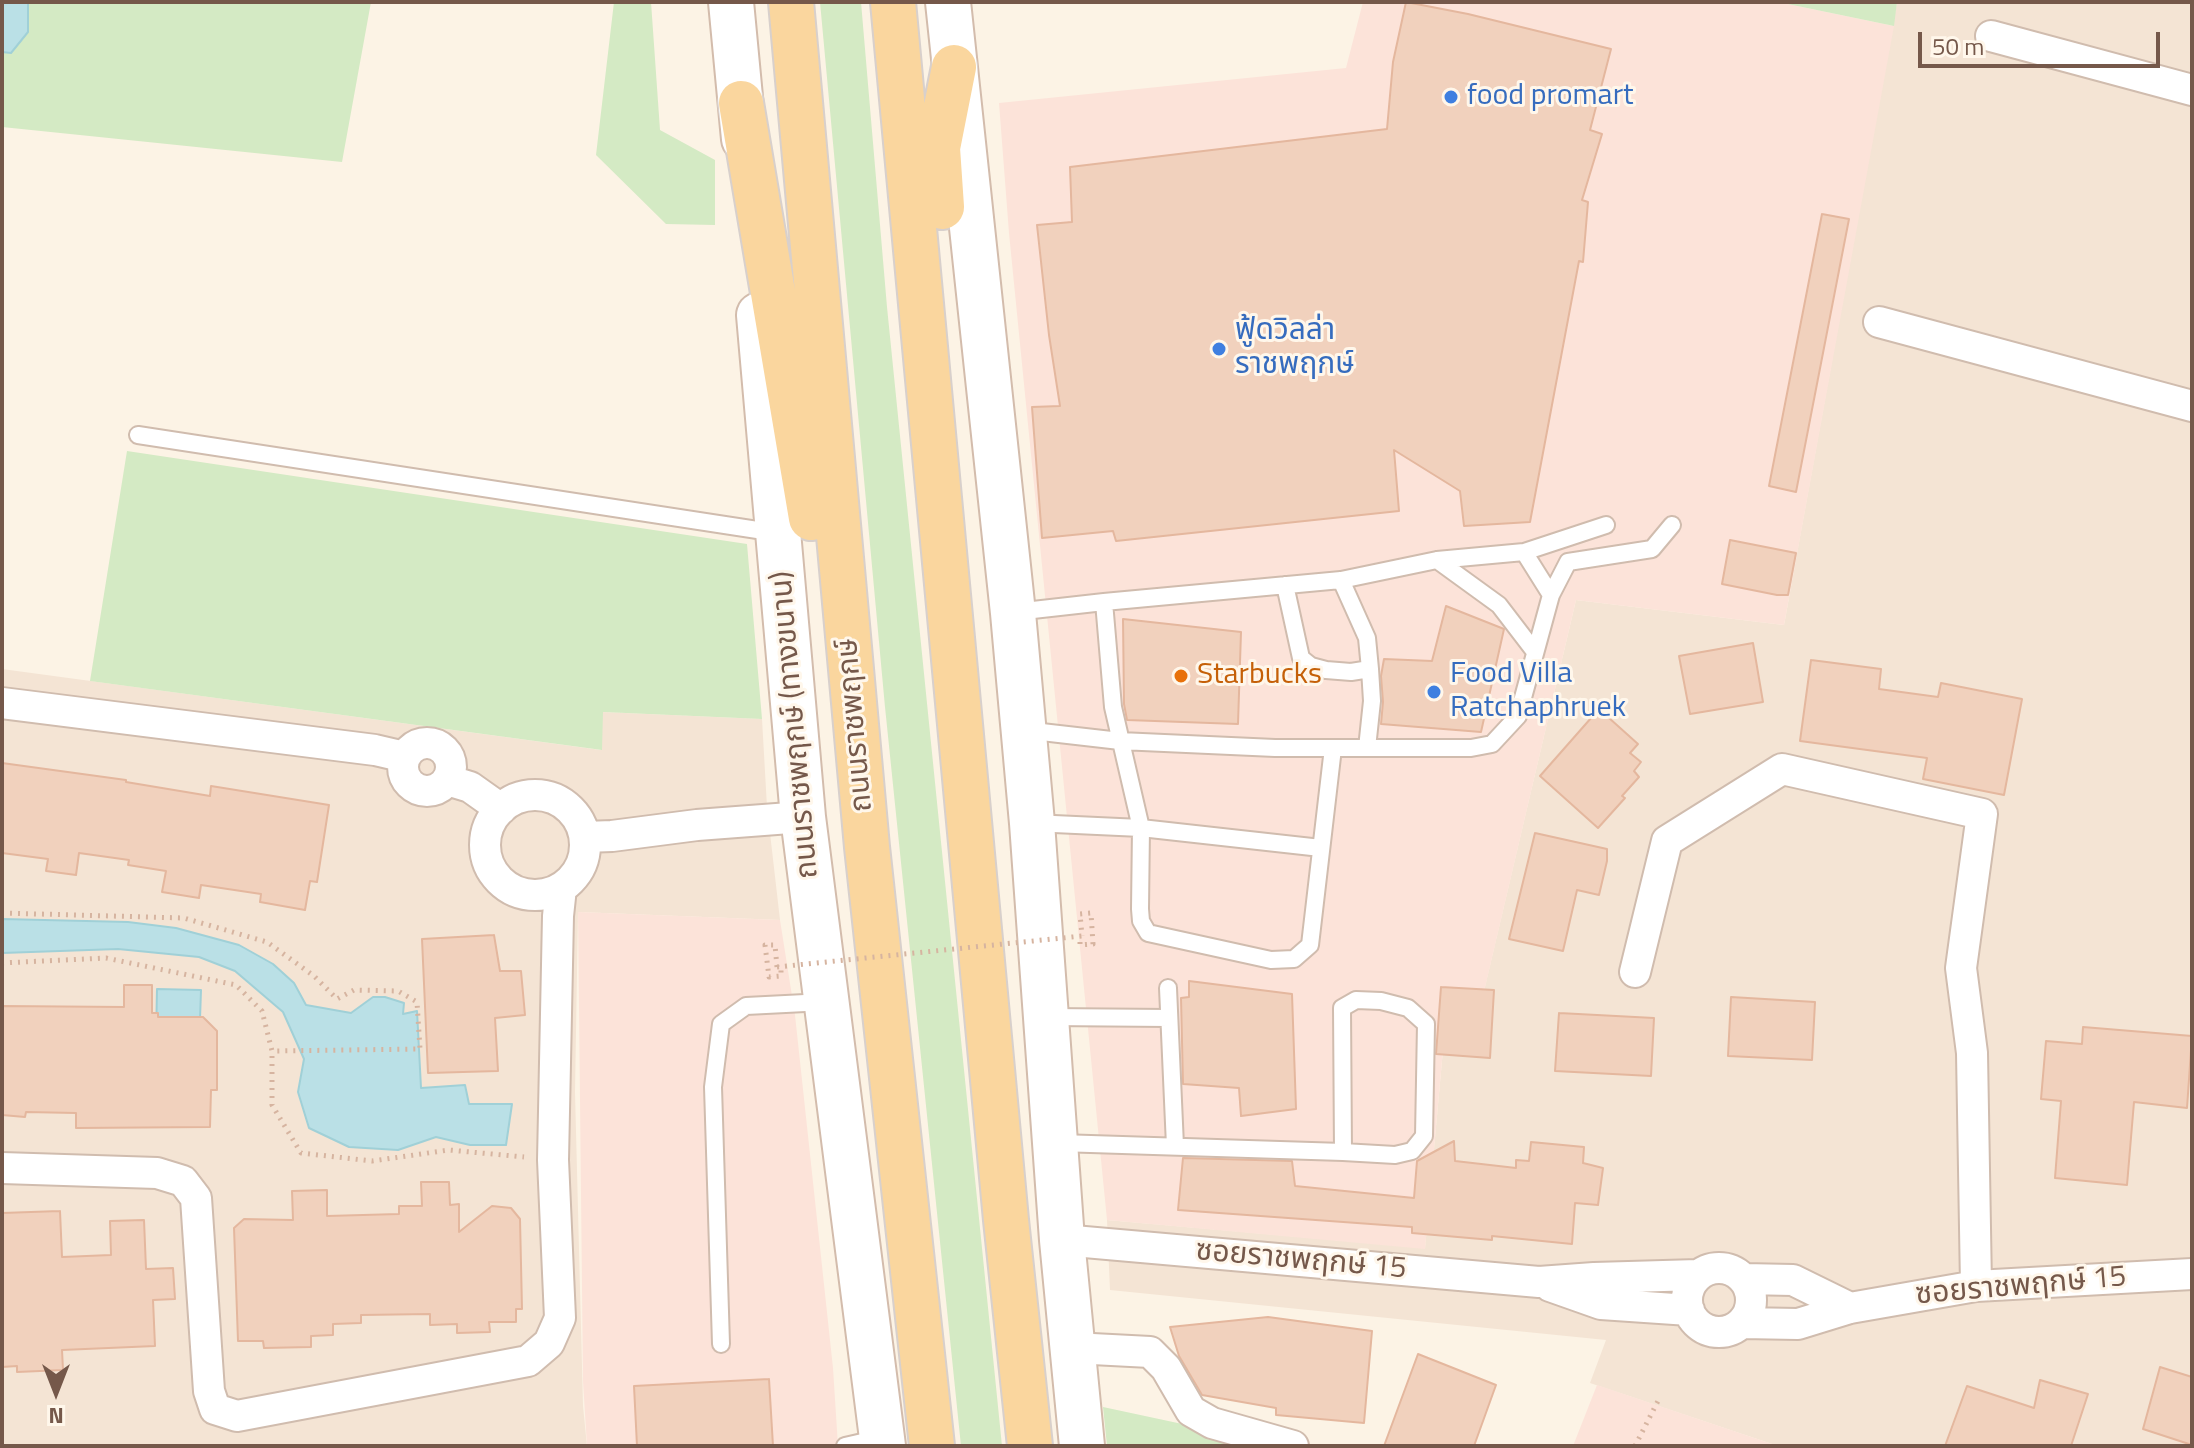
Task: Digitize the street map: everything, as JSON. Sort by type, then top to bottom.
[{"type":"main road","name":"ถนนราชพฤกษ์ (ทางขนาน)","points":[[731,2],[803,817],[826,1002],[870,1443]]},
{"type":"main road","name":"ถนนราชพฤกษ์","points":[[791,2],[867,847],[932,1446]]},
{"type":"main road","points":[[893,2],[1030,1446]]},
{"type":"main road","points":[[948,2],[1013,613],[1032,823],[1062,1240],[1082,1446]]},
{"type":"main road","points":[[954,67],[938,148],[969,617],[955,677]]},
{"type":"main road","points":[[741,103],[867,847]]},
{"type":"street","points":[[1991,36],[2192,90]]},
{"type":"street","points":[[1879,322],[2192,406]]},
{"type":"street","points":[[2,703],[375,750],[405,757],[406,780],[419,790],[435,790],[447,780],[470,787],[501,809]]},
{"type":"street","points":[[1635,972],[1667,841],[1782,769],[1982,814],[1961,968],[1972,1053],[1976,1286]]},
{"type":"street","points":[[532,795],[549,797],[565,805],[577,817],[585,837],[582,865],[574,878],[546,894],[530,895],[515,891],[501,882],[491,869],[486,854],[486,838],[491,822],[501,809],[515,799],[532,795]]},
{"type":"street","points":[[585,837],[803,817]]},
{"type":"street","points":[[2,1168],[157,1173],[183,1181],[196,1198],[209,1391],[215,1409],[237,1416],[528,1361],[549,1343],[560,1318],[553,1160],[561,888]]},
{"type":"street","name":"ซอยราชพฤกษ์ 15","points":[[1062,1240],[1539,1282],[1698,1275],[1717,1267],[1737,1272],[1744,1279],[1793,1280],[1850,1308]]},
{"type":"street","name":"ซอยราชพฤกษ์ 15","points":[[1539,1282],[1601,1304],[1689,1310],[1702,1327],[1722,1332],[1733,1330],[1742,1323],[1798,1324],[1850,1308],[1976,1286],[2192,1274]]},
{"type":"street","points":[[1689,1310],[1688,1291],[1698,1275]]},
{"type":"street","points":[[1742,1323],[1751,1305],[1749,1287],[1744,1279]]},
{"type":"street","points":[[1073,1348],[1150,1352],[1166,1368],[1191,1411],[1212,1423],[1293,1446]]},
{"type":"lane","points":[[138,435],[778,533]]},
{"type":"lane","points":[[1013,613],[1341,580],[1437,560],[1524,552],[1606,525]]},
{"type":"lane","points":[[1023,729],[1120,741],[1275,748],[1471,748],[1492,744],[1518,716],[1551,595],[1568,562],[1652,549],[1672,525]]},
{"type":"lane","points":[[1524,552],[1551,595]]},
{"type":"lane","points":[[1437,560],[1499,605],[1535,652]]},
{"type":"lane","points":[[1341,580],[1367,638],[1372,701],[1367,748]]},
{"type":"lane","points":[[1285,585],[1301,658],[1311,666],[1326,670],[1351,672],[1370,669]]},
{"type":"lane","points":[[1104,602],[1113,707],[1141,828],[1140,909],[1141,921],[1148,933],[1271,960],[1294,959],[1310,945],[1333,748]]},
{"type":"lane","points":[[1032,823],[1141,828],[1321,848]]},
{"type":"lane","points":[[1168,988],[1175,1146]]},
{"type":"lane","points":[[1055,1143],[1395,1155],[1412,1151],[1424,1136],[1426,1024],[1408,1008],[1381,1001],[1356,1000],[1342,1008],[1343,1152]]},
{"type":"lane","points":[[721,1344],[713,1087],[721,1024],[746,1006],[826,1002]]},
{"type":"lane","points":[[1046,1017],[1169,1018]]},
{"type":"path","points":[[778,943],[781,976],[769,977],[765,945],[775,945],[777,967],[1082,936],[1080,914],[1091,913],[1093,944],[1080,945],[1077,912]]},
{"type":"path","points":[[2,913],[184,918],[267,942],[314,976],[337,999],[354,990],[398,991],[417,1002],[420,1049],[272,1051]]},
{"type":"path","points":[[2,963],[106,958],[236,985],[262,1011],[272,1051],[272,1105],[301,1153],[372,1161],[449,1150],[553,1160]]},
{"type":"path","points":[[1635,1446],[1660,1397]]},
{"type":"shaded area","points":[[1363,2],[1778,2],[1894,26],[1784,625],[1576,600],[1483,996],[1448,994],[1425,1249],[1107,1220],[1009,233],[999,103],[1346,68]]},
{"type":"shaded area","points":[[1897,2],[2192,2],[2192,1446],[1778,1446],[1590,1383],[1606,1340],[1110,1290],[1107,1220],[1425,1248],[1448,994],[1483,995],[1576,600],[1784,625]]},
{"type":"shaded area","points":[[2,669],[601,750],[602,712],[762,719],[767,807],[780,920],[578,912],[575,1092],[583,1406],[587,1446],[2,1446]]},
{"type":"shaded area","points":[[578,912],[780,920],[795,1015],[833,1368],[838,1446],[587,1446],[583,1381]]},
{"type":"shaded area","points":[[1597,1385],[1778,1446],[1573,1446]]},
{"type":"green space","points":[[28,2],[371,2],[342,162],[2,127],[2,52],[11,53],[28,32]]},
{"type":"green space","points":[[614,2],[651,2],[660,130],[715,160],[715,225],[666,224],[596,155]]},
{"type":"green space","points":[[820,2],[861,2],[887,307],[1002,1446],[961,1446],[885,707]]},
{"type":"green space","points":[[1778,2],[1897,2],[1894,26]]},
{"type":"green space","points":[[127,451],[747,544],[762,719],[603,712],[602,750],[90,681]]},
{"type":"green space","points":[[1103,1407],[1229,1434],[1230,1446],[1107,1446]]},
{"type":"water","points":[[2,2],[28,2],[28,32],[11,53],[2,52]]},
{"type":"water","points":[[2,919],[128,922],[176,928],[239,945],[273,964],[294,983],[306,1005],[351,1013],[373,997],[404,1003],[403,1014],[417,1011],[421,1088],[465,1085],[469,1104],[512,1104],[506,1145],[470,1145],[436,1137],[398,1150],[349,1147],[309,1128],[298,1092],[304,1059],[283,1012],[235,971],[199,957],[118,949],[2,953]]},
{"type":"water","points":[[157,989],[201,990],[200,1019],[156,1039]]},
{"type":"building","points":[[1406,2],[1611,49],[1590,130],[1602,134],[1582,200],[1588,202],[1583,262],[1579,261],[1530,522],[1464,526],[1460,491],[1394,450],[1399,511],[1116,541],[1113,531],[1042,538],[1032,407],[1060,406],[1037,225],[1072,222],[1070,167],[1387,129],[1393,62]]},
{"type":"building","points":[[1822,214],[1849,219],[1796,492],[1769,486]]},
{"type":"building","points":[[1730,540],[1796,553],[1788,595],[1722,584]]},
{"type":"building","name":"Food Villa Ratchaphruek","points":[[1446,606],[1504,629],[1481,732],[1381,724],[1384,659],[1432,661]]},
{"type":"building","name":"Starbucks","points":[[1123,619],[1241,632],[1238,724],[1127,720]]},
{"type":"building","points":[[1753,643],[1763,702],[1690,714],[1679,656]]},
{"type":"building","points":[[1811,660],[1881,669],[1879,689],[1938,697],[1941,683],[2022,699],[2004,795],[1923,779],[1927,758],[1800,741]]},
{"type":"building","points":[[1599,709],[1638,744],[1630,753],[1641,762],[1634,771],[1639,777],[1598,828],[1540,776]]},
{"type":"building","points":[[2,763],[126,780],[210,796],[211,786],[329,805],[317,882],[310,881],[305,910],[260,902],[261,894],[201,885],[199,898],[162,892],[166,871],[128,865],[129,860],[79,853],[76,875],[46,871],[48,859],[2,853]]},
{"type":"building","points":[[1535,833],[1607,849],[1599,895],[1577,890],[1563,951],[1509,939]]},
{"type":"building","points":[[494,935],[500,971],[521,971],[525,1015],[495,1018],[498,1071],[428,1073],[422,939]]},
{"type":"building","points":[[1189,981],[1292,994],[1296,1109],[1241,1116],[1239,1088],[1183,1084],[1181,998],[1189,997]]},
{"type":"building","points":[[124,985],[152,985],[152,1013],[158,1013],[158,1017],[203,1017],[217,1031],[217,1090],[211,1090],[210,1127],[76,1128],[76,1113],[26,1112],[25,1117],[2,1115],[2,1006],[124,1007]]},
{"type":"building","points":[[1441,987],[1494,990],[1490,1058],[1436,1054]]},
{"type":"building","points":[[1731,997],[1815,1002],[1812,1060],[1728,1056]]},
{"type":"building","points":[[1559,1013],[1654,1018],[1651,1076],[1555,1071]]},
{"type":"building","points":[[2083,1027],[2192,1036],[2187,1108],[2134,1102],[2127,1185],[2055,1178],[2061,1101],[2041,1099],[2046,1041],[2082,1044]]},
{"type":"building","points":[[1454,1141],[1455,1161],[1516,1168],[1516,1160],[1529,1161],[1531,1142],[1584,1147],[1583,1163],[1603,1168],[1598,1205],[1575,1203],[1572,1244],[1492,1236],[1492,1240],[1412,1233],[1412,1227],[1178,1210],[1183,1158],[1292,1161],[1295,1186],[1414,1198],[1417,1161]]},
{"type":"building","points":[[421,1182],[449,1182],[450,1205],[459,1204],[459,1232],[492,1206],[511,1208],[520,1219],[522,1309],[516,1309],[516,1322],[489,1322],[490,1332],[457,1333],[457,1324],[430,1325],[430,1314],[361,1315],[361,1323],[333,1324],[333,1335],[311,1336],[311,1347],[264,1348],[263,1341],[238,1341],[234,1228],[244,1219],[293,1220],[292,1191],[327,1190],[327,1216],[399,1214],[399,1206],[422,1206]]},
{"type":"building","points":[[60,1211],[62,1257],[111,1255],[110,1221],[144,1220],[146,1269],[173,1268],[175,1299],[153,1300],[155,1346],[62,1350],[63,1370],[17,1372],[17,1366],[2,1367],[2,1213]]},
{"type":"building","points":[[1268,1317],[1372,1331],[1364,1423],[1276,1415],[1276,1408],[1202,1395],[1179,1356],[1170,1327]]},
{"type":"building","points":[[1418,1354],[1496,1385],[1474,1446],[1384,1446]]},
{"type":"building","points":[[2160,1367],[2192,1377],[2192,1445],[2143,1429]]},
{"type":"building","points":[[769,1379],[773,1446],[637,1446],[634,1386]]},
{"type":"building","points":[[2040,1380],[2088,1394],[2071,1446],[1945,1446],[1967,1386],[2034,1408]]},
{"type":"place","name":"food promart","points":[[1451,97]]},
{"type":"place","name":"ฟู้ดวิลล่า ราชพฤกษ์","points":[[1219,349]]},
{"type":"place","name":"Starbucks","points":[[1181,676]]},
{"type":"place","name":"Food Villa Ratchaphruek","points":[[1434,692]]}]
